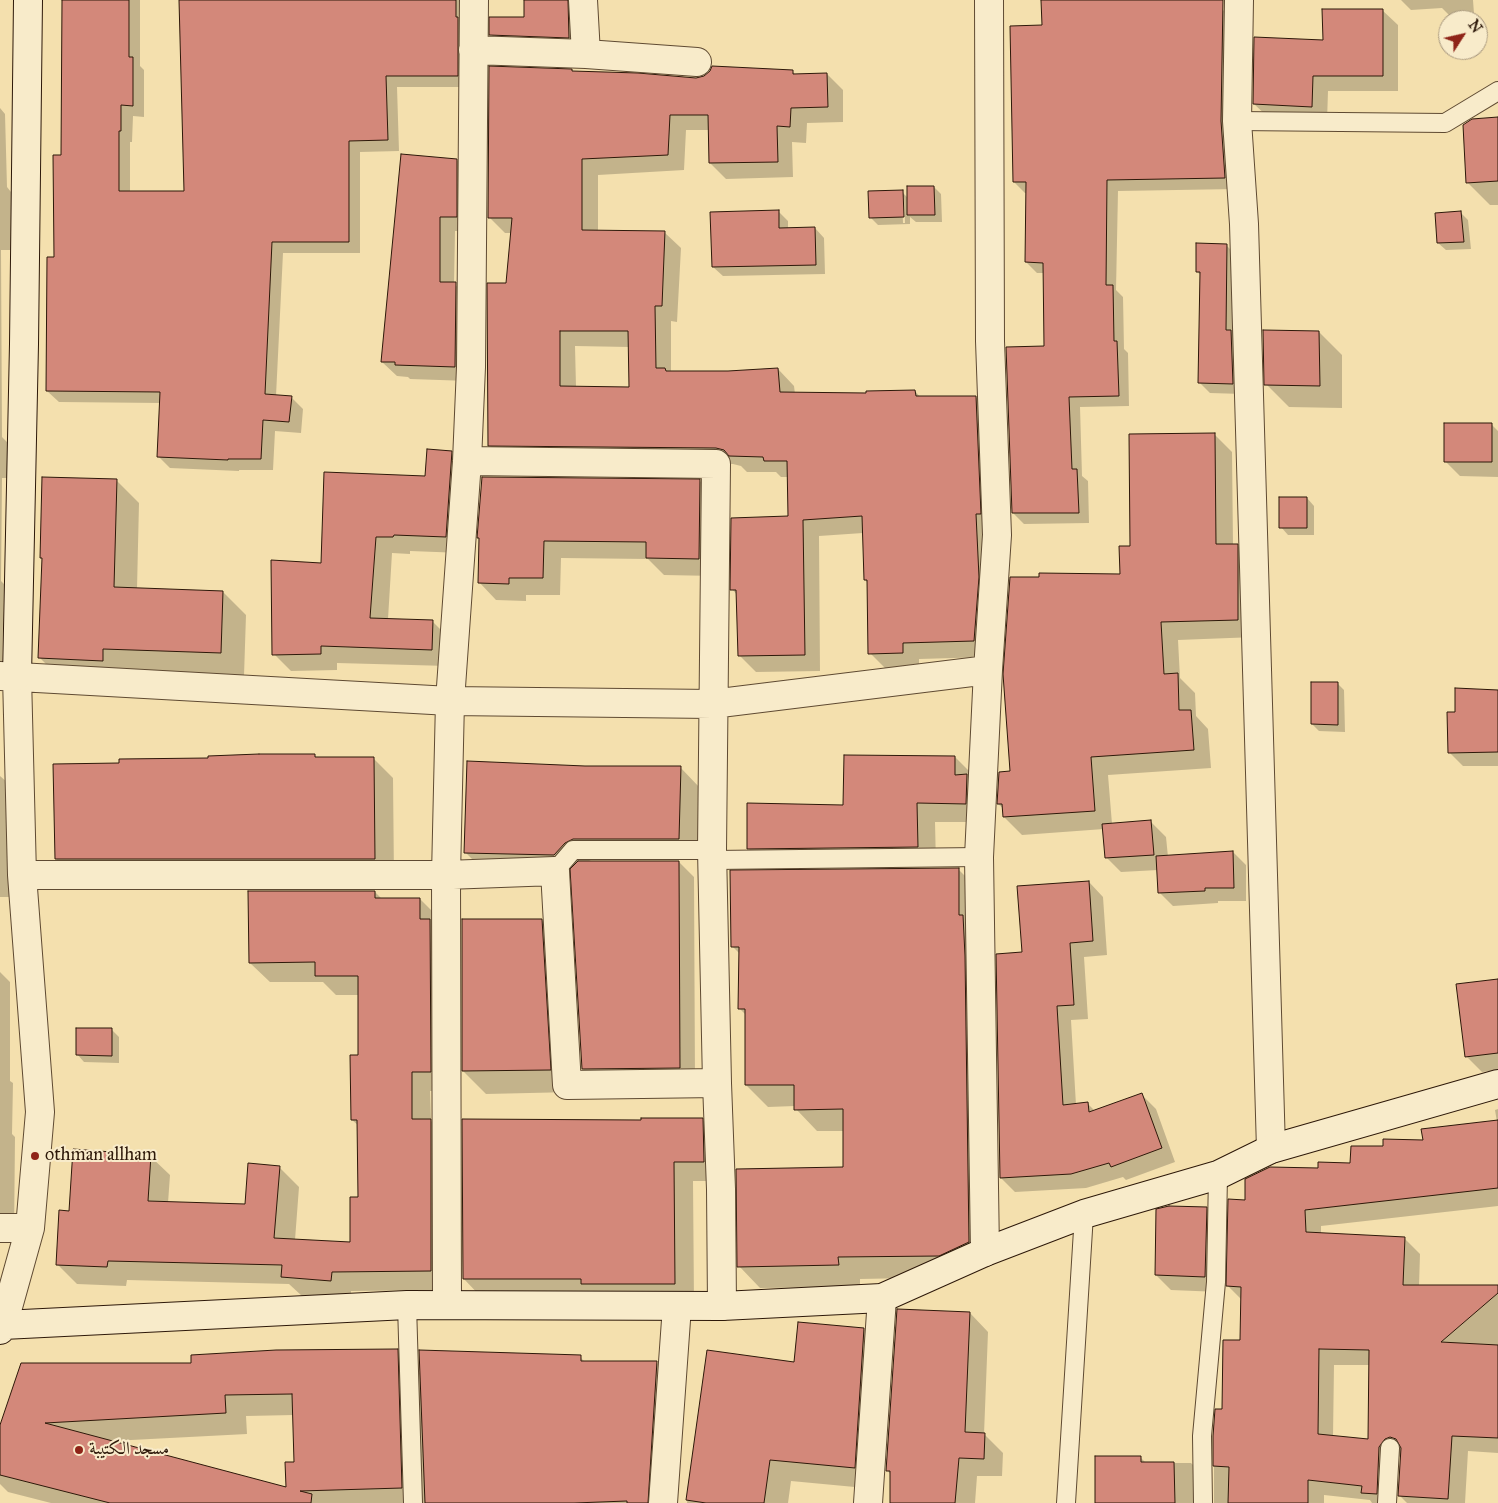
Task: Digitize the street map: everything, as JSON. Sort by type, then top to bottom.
[{"type":"street","points":[[28,0],[24,344],[8,676],[40,1112],[30,1228],[1,1328],[407,1305],[722,1306],[882,1298],[985,1252],[1084,1214],[1218,1175],[1271,1148],[1498,1084]]},
{"type":"street","points":[[447,1305],[446,875],[450,701],[467,461],[472,338],[474,0]]},
{"type":"street","points":[[583,0],[586,54]]},
{"type":"street","points":[[985,1252],[980,857],[988,670],[997,536],[990,341],[989,0]]},
{"type":"street","points":[[1239,0],[1237,121],[1245,234],[1271,1148]]},
{"type":"street","points":[[473,50],[586,54],[697,62]]},
{"type":"street","points":[[467,461],[716,464],[712,704],[712,855],[721,1189],[722,1306]]},
{"type":"street","points":[[8,676],[450,701],[712,704],[988,670]]},
{"type":"street","points":[[22,875],[446,875],[555,871],[567,1085],[717,1082]]},
{"type":"street","points":[[0,1228],[30,1228]]},
{"type":"street","points":[[868,1503],[882,1298]]},
{"type":"street","points":[[664,1503],[677,1306]]},
{"type":"lane","points":[[1237,121],[1445,123],[1498,91]]},
{"type":"lane","points":[[555,871],[574,850],[712,855],[980,857]]},
{"type":"lane","points":[[1202,1503],[1202,1436],[1216,1282],[1218,1175]]},
{"type":"lane","points":[[1066,1503],[1084,1214]]},
{"type":"lane","points":[[407,1305],[413,1503]]},
{"type":"lane","points":[[1387,1503],[1390,1448]]},
{"type":"building","points":[[62,0],[129,0],[129,57],[133,57],[133,106],[121,105],[119,191],[184,191],[179,0],[456,0],[456,17],[458,17],[458,76],[386,76],[388,140],[349,141],[349,242],[272,242],[265,394],[292,396],[289,422],[263,420],[261,459],[228,460],[157,457],[160,392],[46,391],[47,257],[54,257],[53,155],[61,155]]},
{"type":"building","points":[[524,0],[568,0],[569,38],[489,35],[489,17],[524,17]]},
{"type":"building","points":[[1041,0],[1223,0],[1221,121],[1225,178],[1107,180],[1106,285],[1113,285],[1114,341],[1117,341],[1119,396],[1069,397],[1072,469],[1077,469],[1079,513],[1012,513],[1006,347],[1044,346],[1043,263],[1025,262],[1026,182],[1013,182],[1010,26],[1042,25]]},
{"type":"building","points":[[1322,9],[1383,9],[1383,76],[1313,76],[1312,107],[1253,104],[1254,37],[1323,40]]},
{"type":"building","points":[[489,66],[572,69],[572,71],[638,73],[696,78],[704,76],[710,71],[712,66],[793,70],[793,74],[827,73],[828,107],[791,108],[790,127],[777,126],[778,162],[709,163],[708,115],[670,115],[668,155],[582,159],[582,230],[665,231],[662,306],[655,306],[656,368],[665,368],[666,371],[728,371],[778,368],[780,392],[866,393],[866,391],[915,390],[916,396],[976,396],[981,514],[976,514],[979,577],[974,641],[903,643],[903,653],[868,654],[867,580],[864,580],[862,516],[803,520],[805,655],[738,656],[736,590],[730,590],[731,518],[788,516],[787,461],[764,461],[763,457],[729,456],[724,450],[716,448],[488,446],[487,283],[506,283],[512,218],[488,218]],"holes":[[[560,331],[628,331],[629,387],[560,386]]]},
{"type":"building","points":[[1498,117],[1498,181],[1466,183],[1463,125],[1472,119]]},
{"type":"building","points":[[401,154],[457,159],[457,217],[440,217],[440,282],[456,282],[455,367],[395,365],[395,362],[381,362]]},
{"type":"building","points":[[907,186],[934,186],[935,215],[907,215]]},
{"type":"building","points":[[903,190],[904,217],[869,218],[868,191]]},
{"type":"building","points":[[779,210],[779,228],[815,227],[816,265],[712,267],[710,212]]},
{"type":"building","points":[[1461,211],[1464,242],[1437,243],[1435,213]]},
{"type":"building","points":[[1196,243],[1227,244],[1226,330],[1231,330],[1233,384],[1198,383],[1200,272],[1196,272]]},
{"type":"building","points":[[1263,330],[1319,331],[1320,386],[1264,385]]},
{"type":"building","points":[[1444,423],[1492,423],[1492,462],[1444,462]]},
{"type":"building","points":[[1215,433],[1216,544],[1238,544],[1238,620],[1161,622],[1164,674],[1178,673],[1179,710],[1191,710],[1194,750],[1091,757],[1095,811],[1003,817],[1002,804],[997,804],[999,772],[1010,771],[1003,674],[1010,577],[1039,577],[1039,573],[1120,574],[1119,546],[1130,546],[1129,434]]},
{"type":"building","points":[[427,449],[452,451],[446,537],[394,535],[393,537],[376,537],[370,618],[433,620],[432,650],[321,646],[321,654],[272,655],[271,560],[321,563],[324,472],[425,476]]},
{"type":"building","points":[[42,477],[117,479],[114,587],[223,591],[221,653],[103,649],[103,661],[38,658],[42,558],[40,558]]},
{"type":"building","points":[[482,477],[700,479],[699,559],[646,558],[646,542],[544,541],[543,578],[509,578],[509,584],[478,583],[479,538],[477,538]]},
{"type":"building","points":[[1279,497],[1307,497],[1307,528],[1279,528]]},
{"type":"building","points":[[1311,682],[1338,682],[1338,725],[1311,724]]},
{"type":"building","points":[[1455,688],[1498,690],[1498,752],[1448,753],[1447,712],[1455,712]]},
{"type":"building","points":[[315,754],[315,757],[374,757],[375,859],[55,859],[53,764],[119,763],[119,759],[208,758],[208,756]]},
{"type":"building","points":[[844,755],[955,756],[955,775],[967,774],[966,804],[917,803],[918,847],[747,849],[747,803],[843,805]]},
{"type":"building","points":[[467,761],[585,766],[681,766],[679,839],[573,839],[565,843],[554,855],[464,853]]},
{"type":"building","points":[[1151,820],[1154,855],[1105,858],[1102,824]]},
{"type":"building","points":[[1233,851],[1234,888],[1205,888],[1205,891],[1158,893],[1156,856]]},
{"type":"building","points":[[578,861],[679,861],[680,1068],[582,1069],[570,869]]},
{"type":"building","points":[[959,868],[959,915],[963,915],[965,956],[969,1242],[939,1256],[838,1257],[839,1265],[737,1267],[736,1169],[843,1167],[843,1109],[794,1110],[794,1085],[745,1085],[745,1009],[738,1009],[739,947],[731,947],[730,870]]},
{"type":"building","points":[[1089,881],[1093,941],[1070,943],[1074,1005],[1057,1006],[1063,1105],[1088,1102],[1089,1112],[1142,1093],[1162,1148],[1111,1167],[1109,1163],[1071,1174],[1000,1178],[996,954],[1022,952],[1017,886]]},
{"type":"building","points":[[248,891],[375,891],[375,898],[420,898],[420,919],[430,919],[431,1072],[412,1072],[412,1119],[431,1119],[431,1271],[332,1272],[331,1281],[281,1277],[282,1265],[108,1261],[107,1267],[56,1265],[59,1210],[69,1211],[73,1149],[151,1155],[148,1201],[245,1204],[248,1163],[280,1166],[274,1238],[350,1242],[350,1197],[358,1197],[357,1120],[351,1120],[350,1055],[358,1055],[358,976],[315,976],[315,962],[249,963]]},
{"type":"building","points":[[462,919],[542,919],[551,1070],[462,1071]]},
{"type":"building","points":[[1498,979],[1498,1053],[1465,1057],[1456,984]]},
{"type":"building","points":[[76,1028],[112,1028],[112,1056],[76,1055]]},
{"type":"building","points":[[641,1118],[703,1118],[704,1162],[674,1162],[675,1284],[581,1284],[581,1279],[463,1279],[462,1119],[641,1120]]},
{"type":"building","points":[[1498,1120],[1498,1188],[1305,1210],[1306,1232],[1405,1237],[1403,1285],[1498,1285],[1498,1293],[1441,1342],[1498,1345],[1498,1438],[1452,1436],[1448,1499],[1398,1496],[1401,1448],[1396,1439],[1390,1437],[1385,1439],[1379,1447],[1377,1494],[1361,1493],[1362,1486],[1308,1480],[1308,1503],[1228,1503],[1229,1467],[1213,1466],[1213,1436],[1215,1409],[1222,1409],[1223,1340],[1240,1340],[1241,1287],[1226,1286],[1228,1199],[1245,1200],[1245,1179],[1270,1167],[1318,1168],[1318,1162],[1350,1163],[1351,1146],[1383,1146],[1383,1139],[1423,1140],[1421,1129]],"holes":[[[1319,1349],[1369,1350],[1368,1439],[1318,1434]]]},
{"type":"building","points":[[1169,1206],[1207,1207],[1205,1277],[1155,1275],[1156,1209]]},
{"type":"building","points":[[897,1309],[970,1312],[965,1432],[985,1433],[984,1459],[959,1458],[955,1503],[890,1503],[890,1471],[886,1471]]},
{"type":"building","points":[[798,1322],[864,1328],[855,1468],[770,1460],[764,1503],[706,1503],[686,1500],[707,1350],[794,1362]]},
{"type":"building","points":[[398,1349],[402,1488],[300,1491],[312,1494],[311,1503],[110,1503],[0,1475],[0,1425],[21,1363],[191,1363],[191,1355],[276,1350]],"holes":[[[292,1394],[294,1462],[285,1462],[286,1487],[45,1423],[226,1413],[225,1395]]]},
{"type":"building","points":[[419,1350],[581,1355],[581,1361],[657,1361],[648,1503],[627,1503],[627,1501],[425,1503]]},
{"type":"building","points":[[1095,1456],[1141,1456],[1141,1462],[1174,1462],[1175,1503],[1095,1503]]},
{"type":"place","name":"othman allham","points":[[35,1156]]},
{"type":"place","name":"مسجد الكتيبة","points":[[79,1450]]}]
